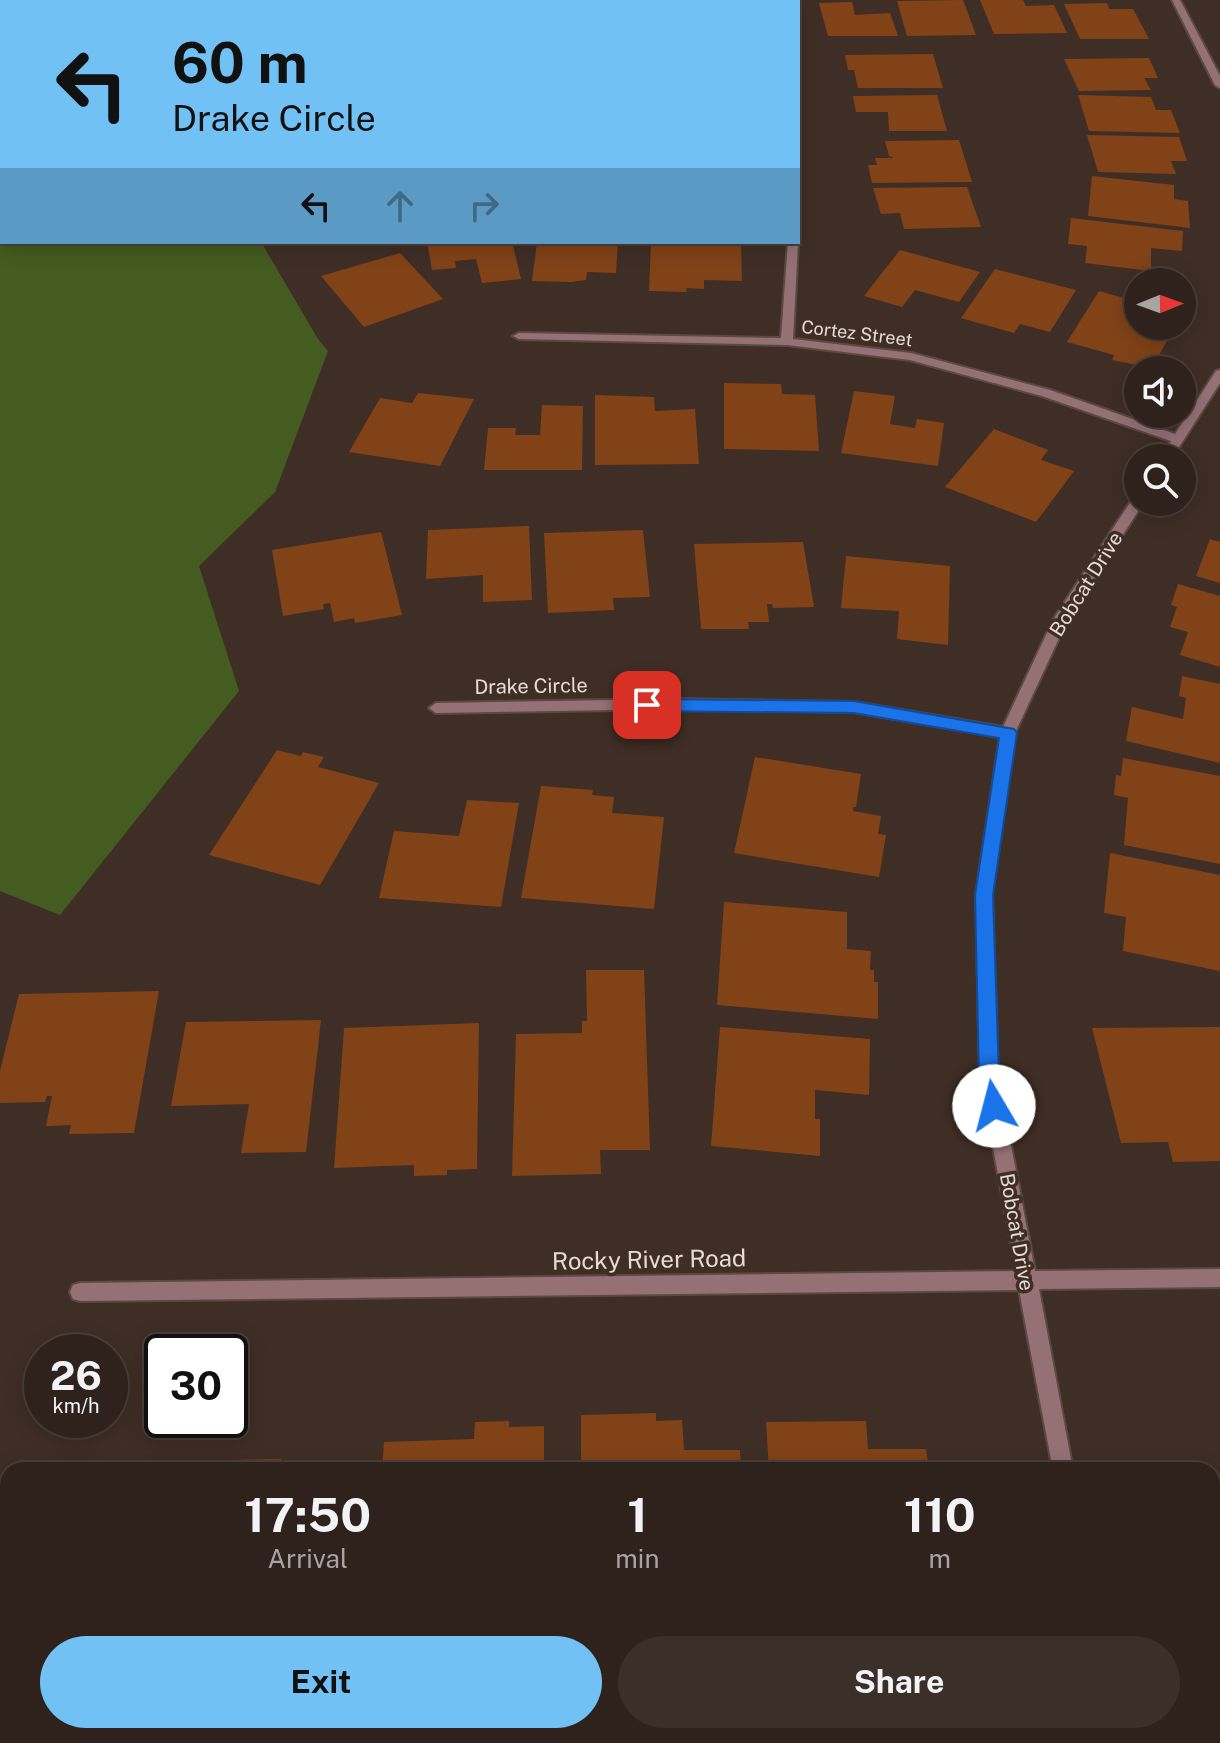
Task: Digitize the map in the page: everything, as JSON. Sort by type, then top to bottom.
[{"type":"street","points":[[1176,0],[1220,85]]},
{"type":"street","points":[[787,342],[793,244]]},
{"type":"street","name":"Cortez Street","points":[[519,336],[787,342],[911,357],[1046,393],[1178,439]]},
{"type":"street","points":[[1175,444],[1220,374]]},
{"type":"street","name":"Bobcat Drive","points":[[1061,1462],[989,1077],[984,895],[1008,733],[1060,620],[1128,516]]},
{"type":"street","name":"Drake Circle","points":[[436,708],[678,704],[854,707],[1008,733]]},
{"type":"street","name":"Rocky River Road","points":[[80,1292],[1220,1278]]},
{"type":"green space","points":[[0,244],[262,244],[328,351],[275,492],[199,566],[239,691],[60,915],[0,891]]},
{"type":"building","points":[[963,0],[976,35],[907,36],[897,1]]},
{"type":"building","points":[[980,0],[1023,0],[1026,6],[1054,5],[1067,33],[994,34]]},
{"type":"building","points":[[852,2],[855,15],[890,13],[898,36],[828,36],[819,3]]},
{"type":"building","points":[[1107,3],[1109,9],[1133,9],[1149,39],[1080,39],[1064,4]]},
{"type":"building","points":[[933,54],[943,88],[858,88],[854,70],[848,70],[845,55]]},
{"type":"building","points":[[1149,58],[1158,78],[1144,78],[1151,90],[1079,91],[1064,59]]},
{"type":"building","points":[[937,95],[947,131],[889,131],[888,112],[856,112],[853,96]]},
{"type":"building","points":[[1078,95],[1151,97],[1156,110],[1171,110],[1180,133],[1089,131]]},
{"type":"building","points":[[1087,135],[1179,137],[1187,161],[1171,161],[1176,174],[1098,172]]},
{"type":"building","points":[[959,140],[972,182],[872,183],[868,165],[877,165],[875,158],[894,158],[889,156],[885,141]]},
{"type":"building","points":[[1092,176],[1174,185],[1174,199],[1188,201],[1190,228],[1088,216]]},
{"type":"building","points":[[967,187],[981,227],[904,229],[900,213],[881,214],[873,188]]},
{"type":"building","points":[[1071,218],[1183,231],[1182,251],[1151,248],[1151,268],[1085,263],[1087,246],[1068,244]]},
{"type":"building","points":[[427,244],[512,244],[521,279],[482,283],[476,259],[455,261],[456,268],[432,270]]},
{"type":"building","points":[[537,244],[618,244],[616,273],[587,272],[586,280],[571,282],[532,281]]},
{"type":"building","points":[[651,244],[741,244],[742,281],[704,280],[704,289],[686,288],[687,292],[649,291]]},
{"type":"building","points":[[900,250],[980,272],[959,302],[915,290],[902,307],[864,296]]},
{"type":"building","points":[[400,253],[443,299],[364,327],[321,276]]},
{"type":"building","points":[[995,269],[1076,290],[1050,332],[1020,324],[1014,333],[961,318]]},
{"type":"building","points":[[1099,291],[1124,298],[1124,340],[1167,340],[1159,356],[1124,356],[1124,362],[1112,360],[1114,355],[1067,342]]},
{"type":"building","points":[[724,383],[781,384],[782,394],[815,395],[819,451],[724,449]]},
{"type":"building","points":[[854,391],[895,396],[890,424],[915,428],[917,419],[944,423],[938,466],[841,453]]},
{"type":"building","points":[[418,393],[474,399],[440,466],[349,452],[380,398],[412,403]]},
{"type":"building","points":[[595,395],[654,397],[655,411],[695,409],[699,464],[595,465]]},
{"type":"building","points":[[542,405],[583,406],[582,470],[484,470],[488,428],[516,428],[515,435],[540,435]]},
{"type":"building","points":[[994,429],[1048,450],[1041,460],[1074,471],[1036,522],[945,487]]},
{"type":"building","points":[[529,526],[532,600],[483,602],[483,575],[426,579],[428,530]]},
{"type":"building","points":[[643,530],[650,597],[613,598],[614,610],[548,613],[544,533]]},
{"type":"building","points":[[381,532],[402,615],[355,623],[354,618],[334,622],[330,603],[323,604],[324,609],[283,616],[272,550]]},
{"type":"building","points":[[1210,539],[1220,542],[1220,583],[1196,576]]},
{"type":"building","points":[[803,542],[814,607],[773,608],[772,604],[767,604],[769,622],[748,622],[749,629],[701,629],[694,544]]},
{"type":"building","points":[[846,556],[950,566],[948,645],[897,639],[899,611],[841,608]]},
{"type":"building","points":[[1178,584],[1220,596],[1220,667],[1180,655],[1188,632],[1170,627],[1177,607],[1171,605]]},
{"type":"building","points":[[1182,676],[1220,684],[1220,763],[1126,741],[1132,707],[1183,719],[1186,698],[1179,696]]},
{"type":"building","points":[[277,750],[324,757],[318,767],[379,783],[320,885],[209,855]]},
{"type":"building","points":[[755,757],[861,774],[853,811],[881,816],[878,834],[886,835],[879,877],[734,853]]},
{"type":"building","points":[[1123,758],[1220,776],[1220,864],[1124,845],[1128,798],[1114,795],[1116,775],[1121,776]]},
{"type":"building","points":[[541,786],[593,790],[592,795],[614,797],[612,813],[664,817],[654,909],[521,898]]},
{"type":"building","points":[[467,800],[519,803],[501,907],[379,898],[394,831],[459,836]]},
{"type":"building","points":[[1110,853],[1220,875],[1220,971],[1123,951],[1126,917],[1104,913]]},
{"type":"building","points":[[724,902],[847,912],[847,949],[871,951],[870,970],[874,970],[874,982],[878,982],[878,1019],[717,1005]]},
{"type":"building","points":[[586,970],[644,970],[650,1150],[600,1150],[601,1174],[512,1176],[516,1034],[582,1033],[582,1021],[587,1021]]},
{"type":"building","points":[[159,991],[134,1133],[69,1134],[71,1125],[46,1126],[52,1096],[47,1096],[45,1102],[0,1103],[0,1071],[19,994]]},
{"type":"building","points":[[321,1020],[306,1152],[241,1153],[249,1104],[171,1106],[186,1022]]},
{"type":"building","points":[[479,1023],[477,1169],[447,1170],[447,1175],[414,1176],[414,1165],[334,1168],[344,1028]]},
{"type":"building","points":[[720,1027],[870,1039],[869,1095],[815,1090],[815,1119],[820,1119],[820,1156],[711,1146]]},
{"type":"building","points":[[1220,1027],[1220,1161],[1173,1162],[1168,1142],[1121,1143],[1092,1028]]},
{"type":"building","points":[[656,1413],[656,1421],[682,1420],[684,1450],[740,1450],[741,1462],[581,1462],[581,1415]]},
{"type":"building","points":[[509,1421],[509,1427],[544,1426],[544,1462],[383,1462],[384,1442],[474,1439],[475,1422]]},
{"type":"building","points":[[866,1421],[868,1449],[926,1449],[928,1462],[768,1462],[766,1422]]},
{"type":"building","points":[[281,1459],[281,1462],[184,1461]]},
{"type":"route","points":[[647,705],[854,707],[1008,733],[984,895],[989,1077],[994,1106]]}]
